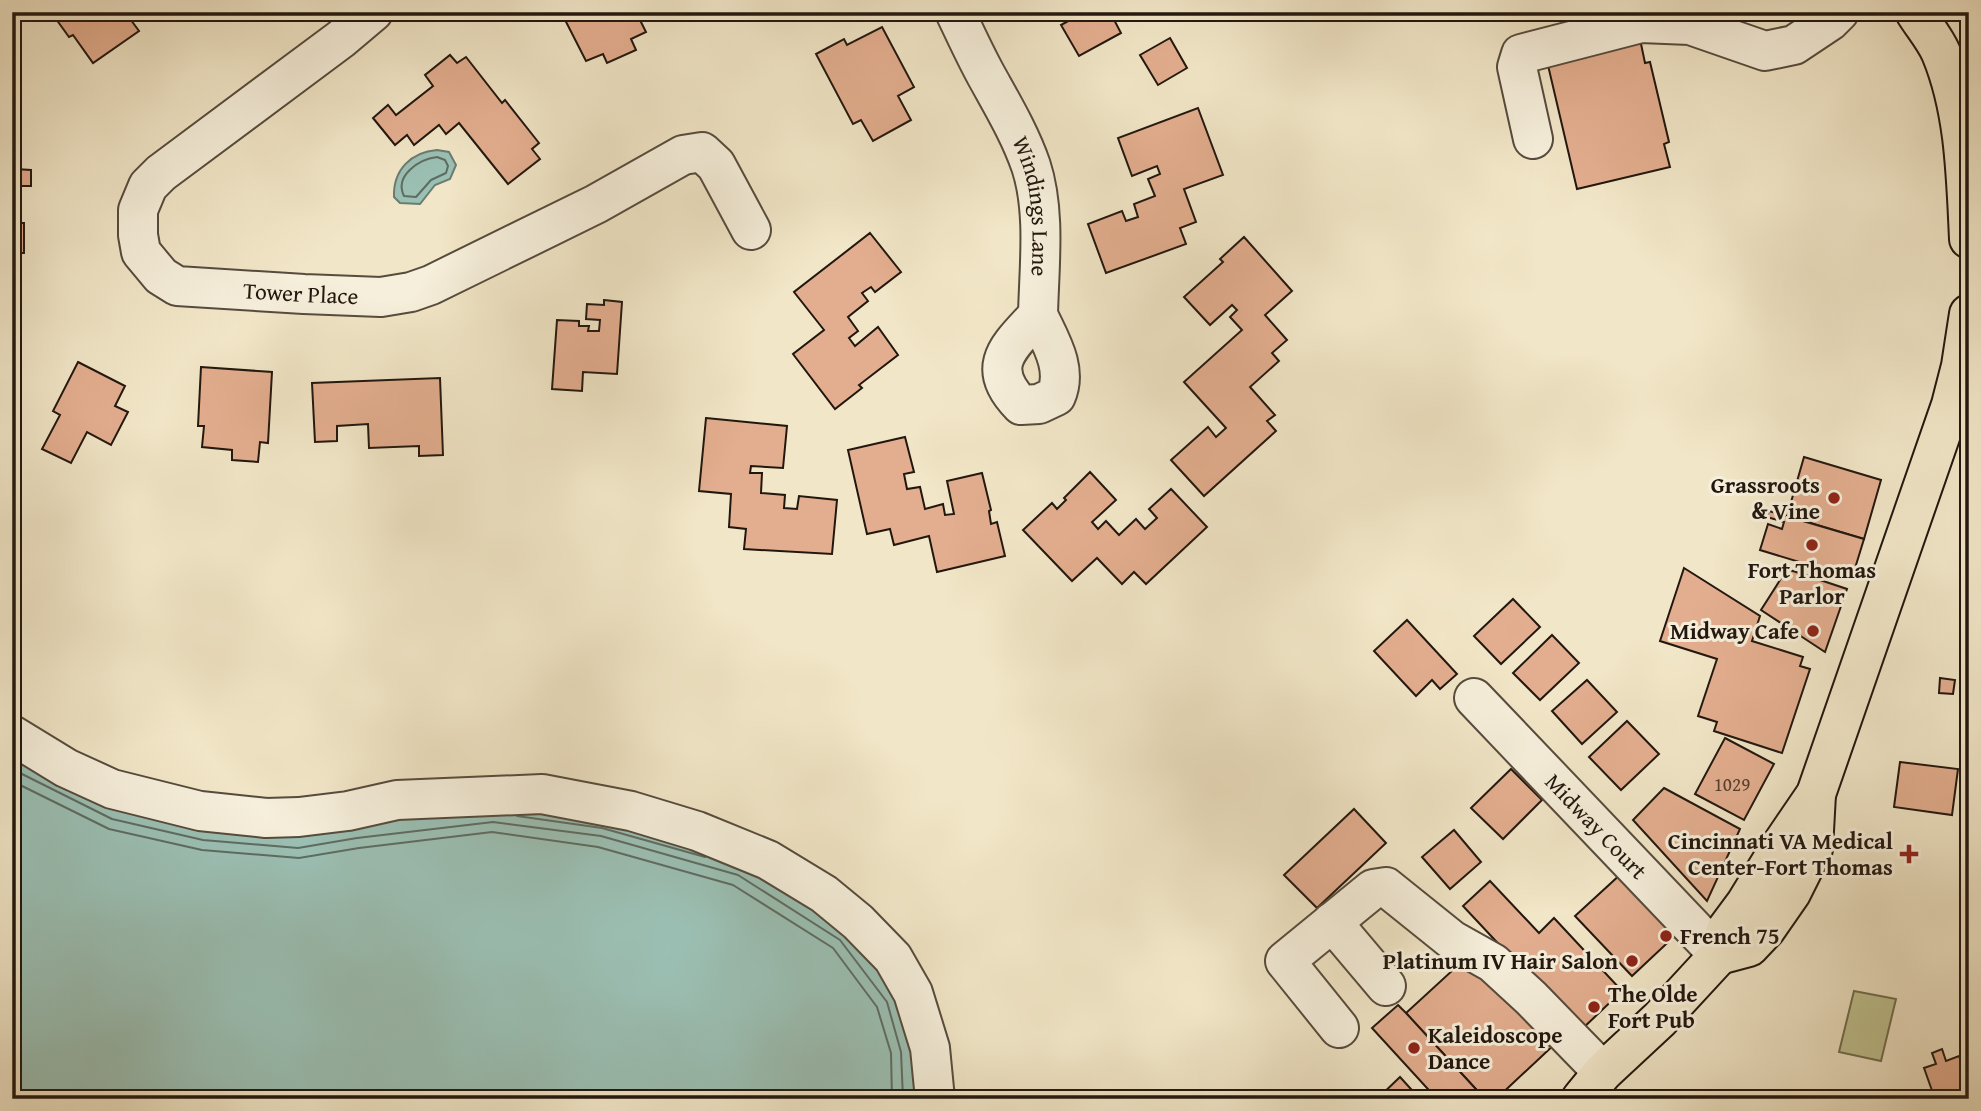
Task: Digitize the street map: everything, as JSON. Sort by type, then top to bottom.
[{"type":"main road","points":[[1915,12],[1940,50],[1966,140],[1969,239]]},
{"type":"main road","points":[[1592,1086],[1719,956],[1726,930],[1816,794],[1951,405],[1961,366],[1969,314]]},
{"type":"street","name":"Tower Place","points":[[373,12],[148,186],[138,210],[138,235],[141,252],[161,276],[177,286],[204,289],[360,297],[411,292],[467,269],[538,234],[683,155],[702,152],[716,165],[751,230]]},
{"type":"street","name":"Windings Lane","points":[[955,12],[1002,103],[1031,167],[1038,210],[1038,315]]},
{"type":"street","points":[[1533,139],[1517,67],[1521,54],[1641,23],[1690,25],[1765,51],[1794,45],[1839,12]]},
{"type":"street","name":"Midway Court","points":[[1474,698],[1719,956]]},
{"type":"street","points":[[12,735],[66,768],[112,789],[200,811],[266,818],[288,817],[348,811],[397,800],[542,794],[631,811],[696,831],[768,860],[824,894],[858,922],[893,958],[913,993],[930,1048],[935,1099]]},
{"type":"street","points":[[1339,1028],[1285,961],[1373,889],[1386,887],[1452,940],[1493,963],[1531,998],[1592,1086]]},
{"type":"street","points":[[1332,922],[1386,986]]},
{"type":"green space","points":[[1854,991],[1896,999],[1881,1061],[1839,1052]]},
{"type":"water","points":[[437,150],[449,152],[456,165],[450,179],[435,185],[420,204],[400,203],[394,197],[394,187],[400,171],[419,154]]},
{"type":"water","points":[[12,751],[117,805],[492,806],[604,821],[744,861],[851,928],[901,995],[917,1049],[918,1099],[12,1099]]},
{"type":"building","points":[[51,12],[125,12],[139,31],[93,63],[73,35],[69,37]]},
{"type":"building","points":[[561,12],[636,12],[646,32],[631,39],[636,50],[607,63],[603,54],[586,61]]},
{"type":"building","points":[[1069,12],[1110,12],[1121,33],[1079,56],[1061,25],[1072,19]]},
{"type":"building","points":[[882,27],[914,87],[898,96],[911,120],[873,141],[861,120],[853,124],[816,54],[844,39],[847,45]]},
{"type":"building","points":[[1170,38],[1187,68],[1158,85],[1140,55]]},
{"type":"building","points":[[1640,39],[1645,63],[1650,62],[1669,142],[1664,144],[1670,167],[1577,189],[1547,61]]},
{"type":"building","points":[[450,55],[457,63],[466,57],[502,103],[505,100],[539,143],[532,149],[540,159],[508,184],[459,123],[446,134],[439,125],[414,145],[407,135],[395,145],[373,118],[388,105],[396,115],[433,86],[425,75]]},
{"type":"building","points":[[1198,108],[1223,175],[1184,189],[1196,222],[1180,228],[1186,244],[1106,273],[1088,224],[1122,211],[1126,221],[1138,217],[1134,204],[1155,196],[1148,179],[1160,174],[1157,166],[1132,176],[1118,138]]},
{"type":"building","points":[[12,130],[15,130],[15,169],[31,170],[31,186],[12,186]]},
{"type":"building","points":[[12,223],[24,223],[24,253],[12,253]]},
{"type":"building","points":[[870,233],[901,272],[875,292],[871,287],[862,293],[868,301],[848,317],[858,331],[849,338],[855,346],[878,327],[898,355],[859,385],[862,388],[835,409],[793,354],[824,330],[794,292]]},
{"type":"building","points":[[1244,237],[1292,291],[1265,315],[1287,340],[1272,353],[1279,361],[1250,387],[1275,415],[1267,421],[1276,431],[1204,496],[1171,460],[1208,427],[1216,437],[1226,428],[1184,382],[1242,330],[1230,317],[1237,310],[1232,305],[1210,325],[1184,297],[1223,262],[1220,259]]},
{"type":"building","points":[[604,300],[622,302],[617,374],[583,372],[582,391],[552,389],[557,320],[579,321],[579,326],[589,326],[588,331],[599,331],[600,320],[586,319],[587,304],[604,305]]},
{"type":"building","points":[[78,362],[125,386],[115,406],[128,412],[111,445],[87,432],[71,463],[42,449],[60,415],[53,411]]},
{"type":"building","points":[[201,367],[272,372],[268,443],[260,442],[258,462],[232,460],[232,450],[202,447],[204,426],[198,426]]},
{"type":"building","points":[[440,378],[443,455],[419,456],[419,446],[369,448],[368,424],[337,426],[337,441],[315,442],[312,383]]},
{"type":"building","points":[[706,418],[787,426],[783,468],[751,466],[750,473],[762,473],[761,493],[785,495],[784,508],[797,509],[799,496],[837,500],[832,554],[744,549],[746,529],[729,527],[731,494],[699,491]]},
{"type":"building","points":[[905,437],[914,472],[904,474],[907,489],[920,487],[925,509],[943,504],[945,515],[954,514],[947,481],[982,473],[991,510],[991,524],[997,522],[1005,556],[937,572],[929,536],[894,545],[890,529],[867,534],[848,450]]},
{"type":"building","name":"Grassroots & Vine","points":[[1804,457],[1881,480],[1864,539],[1787,516]]},
{"type":"building","points":[[1090,472],[1116,500],[1092,522],[1098,529],[1106,521],[1119,535],[1136,519],[1145,529],[1157,518],[1149,509],[1171,489],[1207,527],[1146,584],[1134,572],[1122,584],[1097,558],[1072,581],[1023,530],[1052,503],[1057,509]]},
{"type":"building","name":"Fort Thomas Parlor","points":[[1769,511],[1864,539],[1852,578],[1760,550],[1768,524],[1782,529],[1784,522],[1767,517]]},
{"type":"building","points":[[1684,568],[1760,616],[1752,641],[1803,657],[1800,666],[1810,669],[1782,753],[1714,731],[1717,722],[1698,716],[1717,659],[1660,641]]},
{"type":"building","name":"Midway Cafe","points":[[1787,569],[1847,589],[1825,652],[1761,610]]},
{"type":"building","points":[[1513,599],[1540,627],[1501,664],[1474,636]]},
{"type":"building","points":[[1407,620],[1457,674],[1440,689],[1432,680],[1416,696],[1374,651]]},
{"type":"building","points":[[1552,635],[1579,663],[1540,700],[1513,673]]},
{"type":"building","points":[[1940,678],[1955,680],[1953,694],[1939,693]]},
{"type":"building","points":[[1587,680],[1617,712],[1582,744],[1552,711]]},
{"type":"building","points":[[1627,721],[1659,754],[1621,790],[1589,757]]},
{"type":"building","points":[[1725,738],[1774,764],[1744,820],[1695,794]]},
{"type":"building","points":[[1900,762],[1958,769],[1952,815],[1894,807]]},
{"type":"building","points":[[1511,769],[1542,800],[1503,839],[1471,808]]},
{"type":"building","points":[[1664,788],[1740,829],[1707,901],[1633,820]]},
{"type":"building","points":[[1354,809],[1386,843],[1317,908],[1284,875]]},
{"type":"building","points":[[1454,830],[1481,862],[1450,889],[1422,857]]},
{"type":"building","points":[[1622,873],[1679,932],[1632,976],[1575,916]]},
{"type":"building","points":[[1490,881],[1539,933],[1554,918],[1622,991],[1580,1031],[1463,906]]},
{"type":"building","points":[[1467,957],[1557,1042],[1496,1099],[1485,1099],[1406,1013]]},
{"type":"building","name":"Kaleidoscope Dance","points":[[1398,1005],[1485,1099],[1437,1099],[1372,1028]]},
{"type":"building","points":[[1942,1049],[1946,1061],[1959,1056],[1969,1083],[1969,1099],[1935,1099],[1924,1068],[1936,1064],[1932,1053]]},
{"type":"building","points":[[1400,1077],[1420,1099],[1377,1099]]},
{"type":"place","name":"Grassroots & Vine","points":[[1834,498]]},
{"type":"place","name":"Fort Thomas Parlor","points":[[1812,545]]},
{"type":"place","name":"Midway Cafe","points":[[1813,631]]},
{"type":"place","name":"Cincinnati VA Medical Center-Fort Thomas","points":[[1909,854]]},
{"type":"place","name":"French 75","points":[[1666,936]]},
{"type":"place","name":"Platinum IV Hair Salon","points":[[1632,961]]},
{"type":"place","name":"The Olde Fort Pub","points":[[1594,1007]]},
{"type":"place","name":"Kaleidoscope Dance","points":[[1414,1048]]}]
